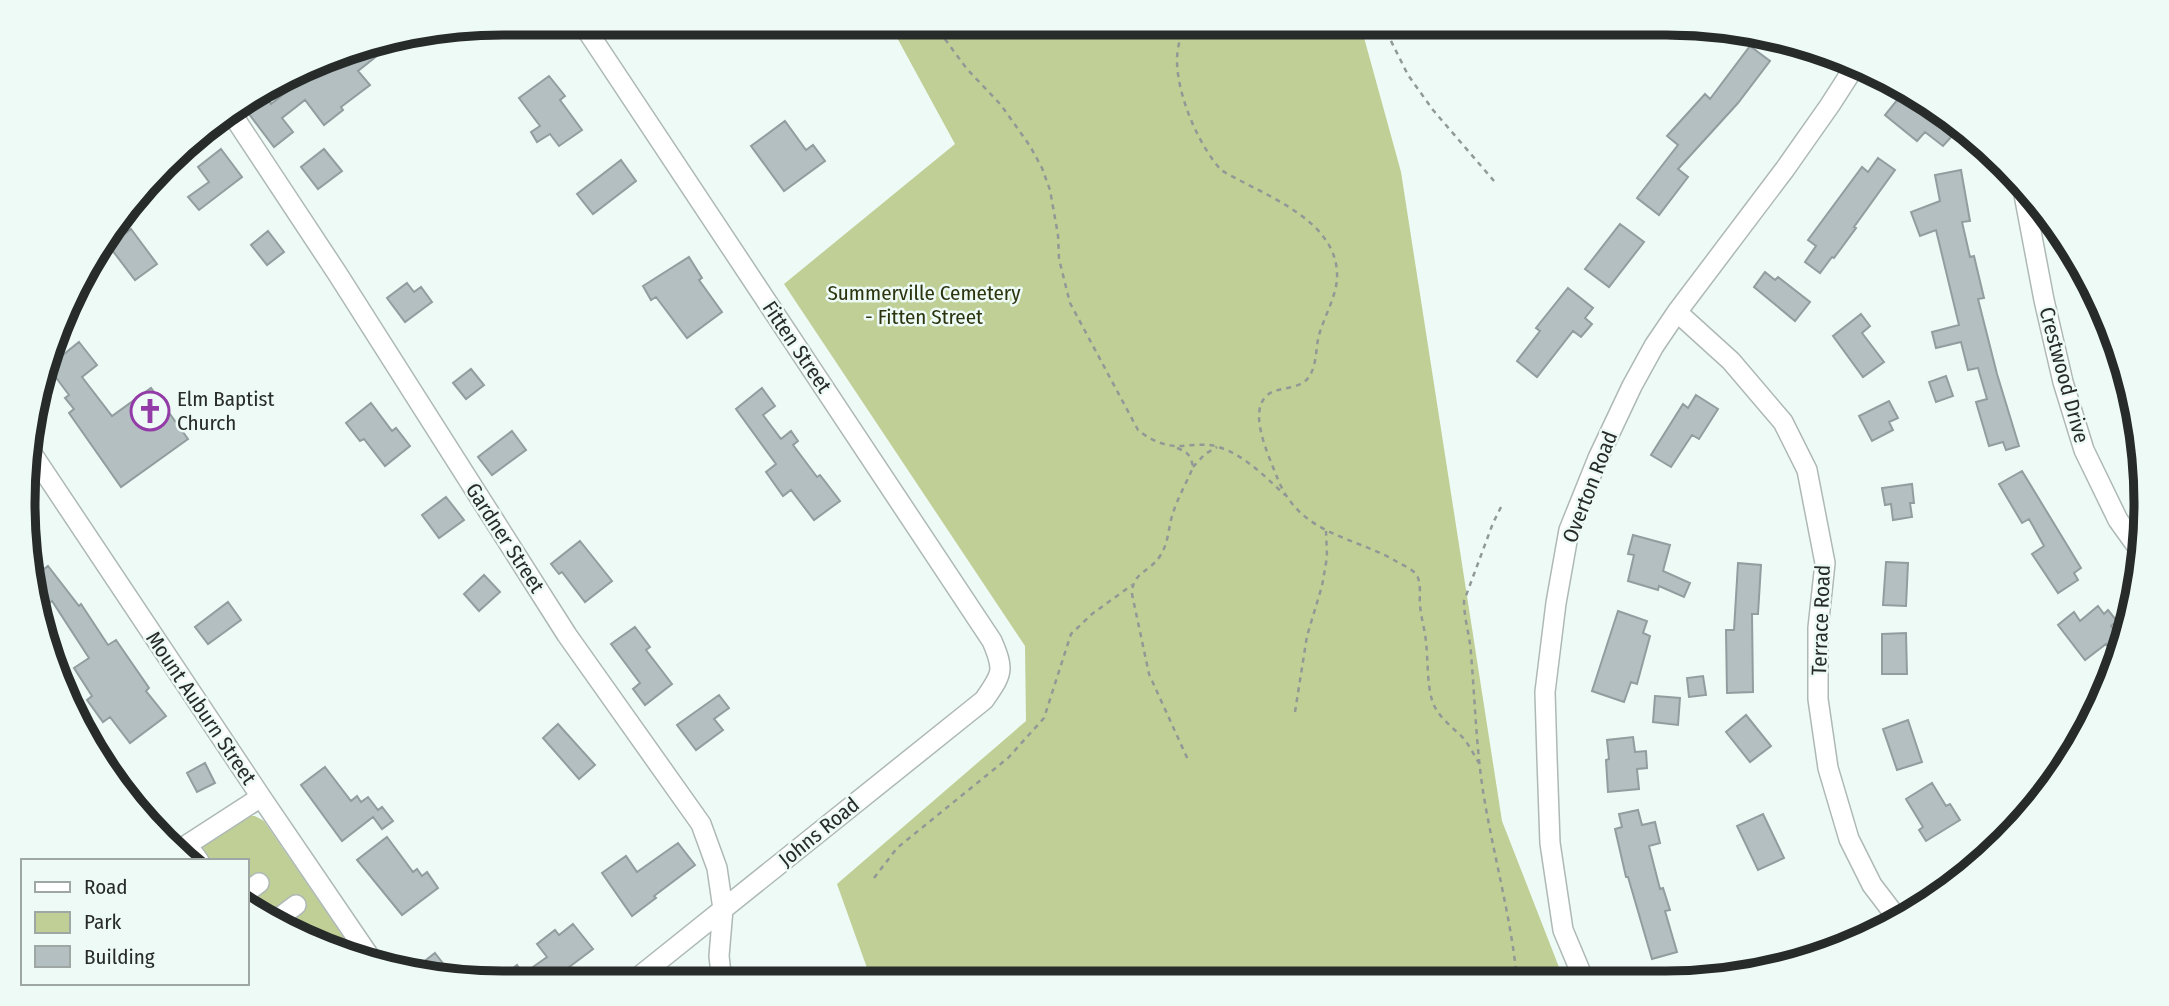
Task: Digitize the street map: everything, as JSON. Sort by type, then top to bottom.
[{"type":"street","name":"Fitten Street","points":[[590,35],[992,641],[999,658],[1000,676]]},
{"type":"street","name":"Overton Road","points":[[1580,971],[1563,930],[1550,843],[1545,692],[1556,603],[1569,530],[1632,386],[1654,346],[1676,312],[1785,169],[1850,73]]},
{"type":"street","name":"Gardner Street","points":[[236,119],[337,273],[567,635],[701,824],[717,868],[723,909],[719,956],[721,971]]},
{"type":"street","name":"Crestwood Drive","points":[[2026,204],[2046,311],[2063,382],[2084,450],[2118,520],[2132,540]]},
{"type":"street","name":"Terrace Road","points":[[1676,312],[1731,361],[1783,422],[1807,470],[1825,563],[1818,628],[1818,699],[1828,768],[1849,839],[1872,886],[1893,912]]},
{"type":"street","name":"Mount Auburn Street","points":[[37,461],[365,950]]},
{"type":"street","name":"Johns Road","points":[[646,971],[984,699],[1000,676]]},
{"type":"street","points":[[185,846],[261,797]]},
{"type":"street","points":[[282,915],[296,905]]},
{"type":"path","points":[[942,35],[967,69],[1001,105],[1042,168],[1050,190],[1058,234],[1059,259],[1070,303],[1129,417],[1147,437],[1187,452],[1193,467]]},
{"type":"path","points":[[1182,35],[1177,59],[1179,78],[1200,140],[1212,160],[1221,170],[1295,211],[1327,240],[1334,253],[1337,281],[1319,334],[1310,376],[1292,388],[1265,395],[1259,404],[1258,416],[1262,432],[1278,480],[1289,499]]},
{"type":"path","points":[[1388,35],[1414,84],[1494,181]]},
{"type":"path","points":[[1174,446],[1212,445],[1233,452],[1248,461],[1301,513],[1326,531],[1388,557],[1416,574],[1420,587],[1431,698],[1437,712],[1466,742],[1479,763]]},
{"type":"path","points":[[874,878],[897,848],[1008,758],[1044,718],[1071,634],[1092,614],[1132,585],[1160,556],[1167,540],[1172,514],[1193,467],[1205,454],[1217,447]]},
{"type":"path","points":[[1501,507],[1464,601],[1464,614],[1470,637],[1479,763],[1516,971]]},
{"type":"path","points":[[1295,712],[1307,636],[1327,557],[1326,531]]},
{"type":"path","points":[[1132,585],[1149,674],[1189,762]]},
{"type":"green space","name":"Summerville Cemetery - Fitten Street","points":[[896,35],[1363,35],[1401,172],[1502,821],[1560,971],[868,971],[837,884],[1026,721],[1025,646],[784,284],[955,144]]},
{"type":"green space","points":[[250,816],[264,821],[349,944],[296,923],[248,895],[248,859],[199,859],[192,853]]},
{"type":"building","points":[[1750,46],[1770,61],[1738,103],[1678,169],[1688,177],[1659,215],[1637,198],[1678,145],[1667,136],[1705,94],[1710,99]]},
{"type":"building","points":[[384,51],[358,71],[370,85],[341,107],[343,110],[324,125],[305,100],[282,118],[293,132],[274,147],[249,114],[268,99],[271,104],[300,81]]},
{"type":"building","points":[[549,76],[565,96],[560,100],[582,130],[559,146],[550,134],[537,142],[531,132],[540,126],[519,98]]},
{"type":"building","points":[[1899,98],[1953,135],[1943,146],[1925,132],[1917,141],[1885,115]]},
{"type":"building","points":[[785,121],[806,150],[813,145],[825,161],[784,191],[751,146]]},
{"type":"building","points":[[221,149],[242,177],[199,210],[188,197],[209,182],[198,167]]},
{"type":"building","points":[[324,149],[342,171],[318,189],[301,167]]},
{"type":"building","points":[[1878,158],[1895,170],[1854,227],[1856,228],[1820,273],[1805,262],[1816,246],[1808,240],[1862,167],[1868,172]]},
{"type":"building","points":[[621,160],[636,181],[593,214],[577,194]]},
{"type":"building","points":[[1961,170],[1970,221],[1962,222],[1984,298],[1978,299],[2019,446],[2006,450],[2003,442],[1989,446],[1976,402],[1987,399],[1978,368],[1968,370],[1961,342],[1936,348],[1932,332],[1959,325],[1936,230],[1920,236],[1911,212],[1940,201],[1935,175]]},
{"type":"building","points":[[1620,224],[1644,242],[1609,287],[1585,269]]},
{"type":"building","points":[[131,229],[157,264],[135,280],[111,248]]},
{"type":"building","points":[[268,231],[284,252],[267,265],[251,245]]},
{"type":"building","points":[[689,257],[702,278],[699,280],[722,312],[687,338],[656,297],[651,300],[643,286]]},
{"type":"building","points":[[1765,272],[1775,280],[1778,277],[1810,302],[1795,321],[1754,287]]},
{"type":"building","points":[[407,283],[414,292],[421,287],[432,302],[405,322],[387,298]]},
{"type":"building","points":[[1568,288],[1593,308],[1585,318],[1592,324],[1581,337],[1573,331],[1537,377],[1517,361],[1540,331],[1536,328]]},
{"type":"building","points":[[1861,314],[1870,326],[1862,333],[1884,362],[1863,377],[1833,336]]},
{"type":"building","points":[[79,342],[97,365],[82,377],[112,416],[151,388],[188,439],[121,487],[69,413],[74,409],[65,398],[69,395],[53,374],[58,359]]},
{"type":"building","points":[[471,369],[484,385],[466,399],[453,383]]},
{"type":"building","points":[[1946,376],[1953,396],[1936,402],[1929,382]]},
{"type":"building","points":[[762,388],[775,406],[763,415],[781,439],[791,431],[798,441],[793,445],[817,477],[820,475],[840,501],[814,520],[791,490],[783,496],[766,472],[776,464],[736,409]]},
{"type":"building","points":[[1696,395],[1718,409],[1699,439],[1692,435],[1671,467],[1651,455],[1683,404],[1688,408]]},
{"type":"building","points":[[1889,401],[1898,418],[1889,422],[1893,430],[1872,441],[1859,416]]},
{"type":"building","points":[[371,403],[392,431],[396,428],[410,446],[385,466],[364,439],[360,441],[346,423]]},
{"type":"building","points":[[512,431],[526,450],[492,475],[478,457]]},
{"type":"building","points":[[2022,471],[2081,568],[2074,573],[2078,580],[2058,593],[2032,554],[2044,546],[2029,519],[2022,523],[1999,484]]},
{"type":"building","points":[[1912,484],[1912,517],[1893,520],[1891,504],[1885,505],[1882,488]]},
{"type":"building","points":[[446,497],[464,520],[439,538],[422,515]]},
{"type":"building","points":[[1633,535],[1670,545],[1663,571],[1690,583],[1684,597],[1659,586],[1658,590],[1628,581],[1634,555],[1628,554]]},
{"type":"building","points":[[580,541],[612,581],[585,602],[562,572],[559,574],[551,564]]},
{"type":"building","points":[[1886,562],[1908,563],[1906,606],[1883,605]]},
{"type":"building","points":[[1738,563],[1761,565],[1758,614],[1752,614],[1753,692],[1727,693],[1726,630],[1734,630]]},
{"type":"building","points":[[48,566],[79,606],[81,604],[108,645],[116,640],[149,688],[146,691],[166,716],[130,743],[110,717],[103,722],[87,700],[92,696],[74,668],[89,658],[52,601],[47,605],[40,572]]},
{"type":"building","points":[[484,575],[500,592],[479,611],[464,594]]},
{"type":"building","points":[[228,602],[241,620],[208,644],[195,627]]},
{"type":"building","points":[[2098,606],[2104,614],[2108,610],[2117,621],[2111,626],[2116,632],[2111,646],[2109,648],[2106,644],[2085,660],[2058,625],[2074,612],[2080,621]]},
{"type":"building","points":[[1618,611],[1647,621],[1643,633],[1650,636],[1637,684],[1631,682],[1624,702],[1592,691]]},
{"type":"building","points":[[635,627],[650,647],[646,650],[672,684],[645,705],[633,689],[640,683],[611,644]]},
{"type":"building","points":[[1906,633],[1907,674],[1882,674],[1882,634]]},
{"type":"building","points":[[1703,676],[1706,695],[1689,697],[1687,678]]},
{"type":"building","points":[[719,695],[729,708],[714,719],[723,730],[696,750],[677,725]]},
{"type":"building","points":[[1655,696],[1680,698],[1678,725],[1653,722]]},
{"type":"building","points":[[1746,715],[1771,746],[1750,762],[1726,732]]},
{"type":"building","points":[[1908,720],[1922,762],[1897,770],[1883,729]]},
{"type":"building","points":[[558,724],[595,765],[579,779],[543,738]]},
{"type":"building","points":[[1633,737],[1635,752],[1646,751],[1647,768],[1637,769],[1639,789],[1608,792],[1607,740]]},
{"type":"building","points":[[205,763],[215,783],[197,792],[187,773]]},
{"type":"building","points":[[325,767],[351,801],[357,796],[361,802],[368,797],[378,810],[382,807],[393,821],[382,829],[373,817],[342,841],[301,785]]},
{"type":"building","points":[[1932,783],[1946,806],[1950,804],[1960,820],[1926,841],[1919,830],[1923,827],[1906,799]]},
{"type":"building","points":[[1638,810],[1642,825],[1655,822],[1660,843],[1649,846],[1660,889],[1663,888],[1670,910],[1665,911],[1677,952],[1652,959],[1626,877],[1615,829],[1622,827],[1619,814]]},
{"type":"building","points":[[1763,814],[1784,858],[1758,870],[1737,826]]},
{"type":"building","points":[[387,837],[413,872],[417,869],[422,876],[427,872],[438,888],[402,915],[357,860]]},
{"type":"building","points":[[678,843],[695,865],[632,916],[602,873],[626,856],[637,872]]},
{"type":"building","points":[[573,924],[593,949],[564,971],[527,971],[547,957],[537,944],[555,930],[559,935]]},
{"type":"building","points":[[435,953],[446,967],[442,967],[421,964]]},
{"type":"building","points":[[517,965],[521,971],[509,971]]},
{"type":"place","name":"Elm Baptist Church","points":[[150,411]]}]
